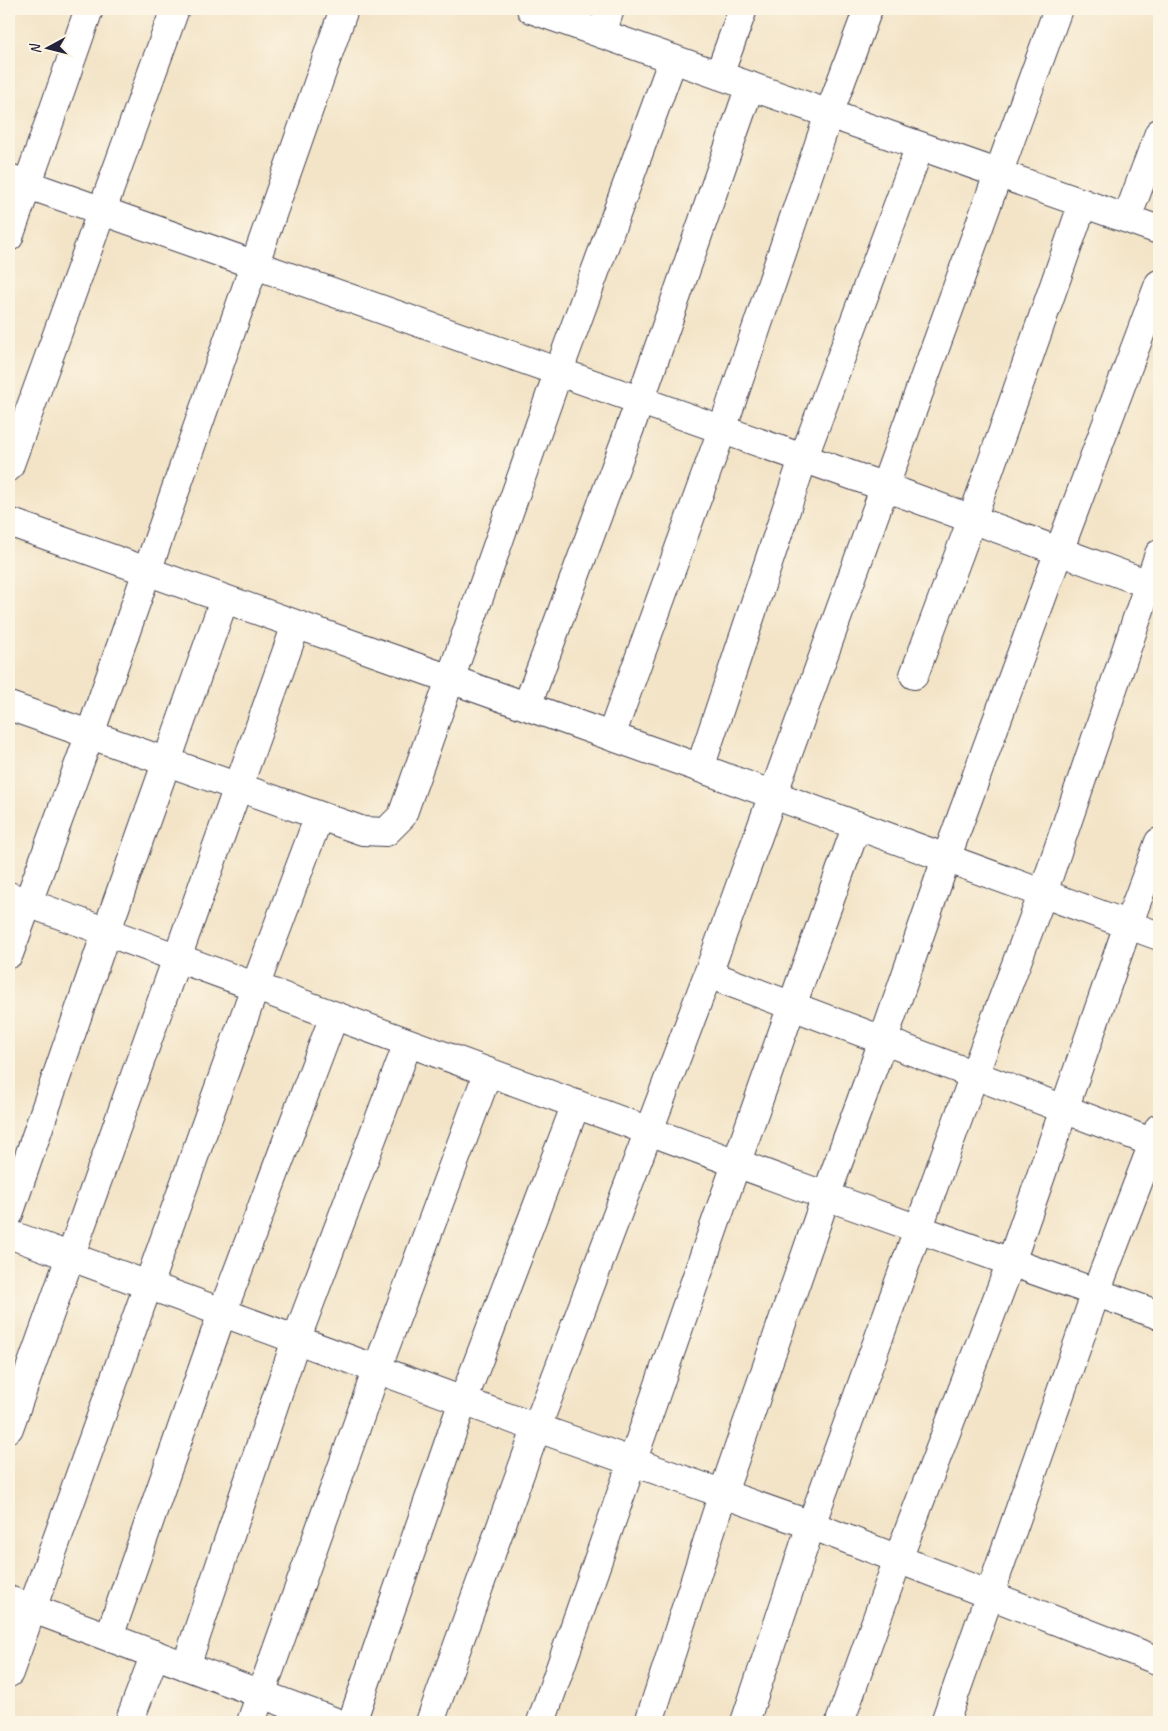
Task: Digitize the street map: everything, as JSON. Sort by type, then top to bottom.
[{"type":"street","points":[[9,237],[18,181],[89,9]]},
{"type":"street","points":[[9,467],[175,9]]},
{"type":"street","points":[[9,954],[18,899],[90,734],[344,9]]},
{"type":"street","points":[[530,9],[606,21],[672,59],[1159,230]]},
{"type":"street","points":[[719,75],[742,9]]},
{"type":"street","points":[[611,736],[722,430],[829,114],[868,9]]},
{"type":"street","points":[[430,1722],[536,1427],[708,974],[1058,9]]},
{"type":"street","points":[[9,706],[363,831],[386,832],[402,816],[558,373],[672,59]]},
{"type":"street","points":[[527,706],[640,401],[750,86]]},
{"type":"street","points":[[1127,218],[1159,133]]},
{"type":"street","points":[[700,768],[803,459],[920,146]]},
{"type":"street","points":[[18,181],[254,266],[885,487],[1154,586]]},
{"type":"street","points":[[914,675],[972,519],[1083,203]]},
{"type":"street","points":[[649,1722],[723,1493],[826,1196],[883,1041],[946,859],[1159,284]]},
{"type":"street","points":[[9,522],[773,794],[1159,936]]},
{"type":"street","points":[[745,1722],[810,1525],[1154,586],[1159,554]]},
{"type":"street","points":[[9,1214],[224,600]]},
{"type":"street","points":[[9,1428],[296,625]]},
{"type":"street","points":[[9,1673],[20,1604],[149,1286],[255,987],[319,816]]},
{"type":"street","points":[[541,1722],[634,1462],[791,1006],[857,825]]},
{"type":"street","points":[[840,1722],[898,1559],[1011,1262],[1128,925],[1159,842]]},
{"type":"street","points":[[18,899],[106,933],[826,1196],[1159,1315]]},
{"type":"street","points":[[708,974],[1065,1110],[1157,1139],[1096,1292],[945,1722]]},
{"type":"street","points":[[109,1637],[222,1313],[334,1016]]},
{"type":"street","points":[[186,1666],[296,1340],[408,1043]]},
{"type":"street","points":[[251,1722],[377,1369],[488,1072]]},
{"type":"street","points":[[352,1722],[463,1401],[576,1104]]},
{"type":"street","points":[[9,1234],[463,1401],[810,1525],[1159,1661]]},
{"type":"street","points":[[20,1604],[336,1722]]},
{"type":"street","points":[[129,1722],[155,1654]]}]
